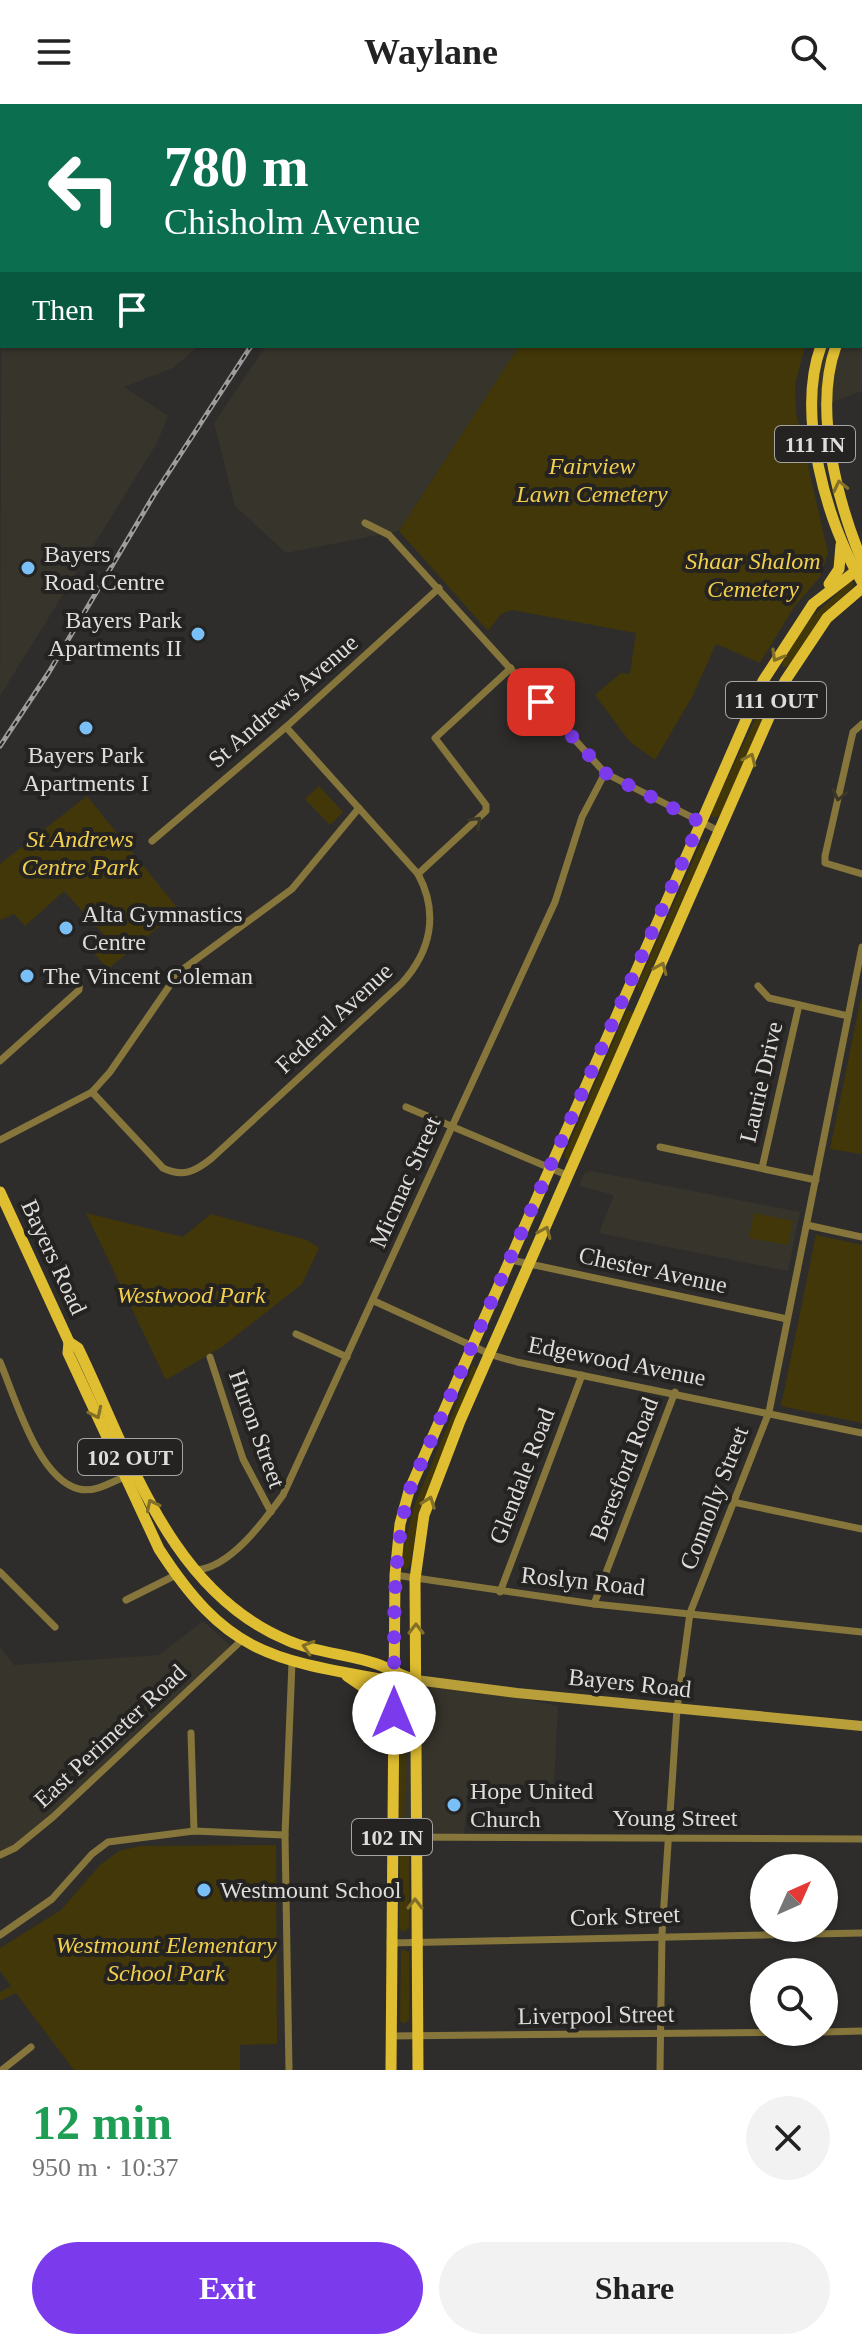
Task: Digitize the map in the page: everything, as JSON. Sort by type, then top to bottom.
[{"type":"main road","name":"111 IN","points":[[820,348],[810,388],[813,432],[842,540]]},
{"type":"main road","points":[[835,348],[827,374],[824,414],[862,585]]},
{"type":"main road","points":[[842,540],[860,566]]},
{"type":"main road","points":[[394,1731],[395,1575],[400,1524],[409,1491],[763,681],[797,623],[839,569],[842,540]]},
{"type":"main road","points":[[823,593],[860,566]]},
{"type":"main road","name":"111 OUT","points":[[416,1680],[415,1579],[424,1515],[460,1421],[492,1355],[785,681],[827,618],[862,585]]},
{"type":"main road","points":[[626,998],[645,1005]]},
{"type":"main road","name":"Bayers Road","points":[[0,1192],[69,1342],[68,1353],[159,1549],[176,1575],[215,1620],[242,1640],[292,1663],[380,1679],[394,1675]]},
{"type":"main road","name":"Bayers Road","points":[[69,1342],[78,1348],[168,1534],[206,1585],[267,1631],[304,1646],[379,1664],[394,1675],[416,1680],[862,1726]]},
{"type":"main road","points":[[206,1585],[218,1608],[215,1620]]},
{"type":"main road","points":[[242,1640],[267,1631]]},
{"type":"main road","points":[[335,1671],[379,1698],[394,1731]]},
{"type":"main road","points":[[416,1680],[418,2070]]},
{"type":"main road","name":"102 IN","points":[[391,2070],[394,1731]]},
{"type":"street","points":[[365,523],[389,535],[605,773],[719,831]]},
{"type":"street","name":"St Andrews Avenue","points":[[152,841],[286,727],[439,588]]},
{"type":"street","points":[[418,874],[486,811],[486,805],[435,738],[511,668]]},
{"type":"street","points":[[862,724],[853,732],[825,856],[825,863],[862,874]]},
{"type":"street","name":"Federal Avenue","points":[[92,1092],[163,1168],[180,1173],[198,1169],[415,969],[426,947],[430,923],[429,904],[418,874],[286,727]]},
{"type":"street","name":"Micmac Street","points":[[194,1570],[207,1570],[271,1512],[304,1453],[555,902],[582,817],[605,773]]},
{"type":"street","points":[[0,1140],[92,1092],[110,1072],[179,972],[292,889],[359,808]]},
{"type":"street","name":"Connolly Street","points":[[660,2070],[662,1934],[677,1709],[690,1613],[769,1412],[862,947]]},
{"type":"street","points":[[0,1061],[79,990],[80,976]]},
{"type":"street","points":[[758,986],[769,998],[848,1016]]},
{"type":"street","name":"Laurie Drive","points":[[762,1168],[799,1005]]},
{"type":"street","points":[[406,1107],[569,1176]]},
{"type":"street","points":[[660,1147],[816,1180]]},
{"type":"street","points":[[807,1225],[862,1237]]},
{"type":"street","name":"Chester Avenue","points":[[511,1260],[787,1319]]},
{"type":"street","name":"Edgewood Avenue","points":[[374,1301],[492,1355],[862,1433]]},
{"type":"street","points":[[296,1334],[347,1357]]},
{"type":"street","name":"Huron Street","points":[[210,1357],[243,1459],[271,1512]]},
{"type":"street","points":[[0,1362],[38,1451],[56,1478],[79,1490],[96,1489],[126,1476]]},
{"type":"street","name":"Glendale Road","points":[[500,1592],[582,1375]]},
{"type":"street","name":"Beresford Road","points":[[594,1604],[675,1392]]},
{"type":"street","points":[[733,1502],[862,1529]]},
{"type":"street","points":[[0,1572],[55,1627]]},
{"type":"street","points":[[126,1600],[176,1575]]},
{"type":"street","name":"Roslyn Road","points":[[395,1575],[594,1604],[862,1632]]},
{"type":"street","name":"East Perimeter Road","points":[[0,1855],[15,1848],[53,1817],[242,1640]]},
{"type":"street","points":[[289,2070],[285,1835],[292,1663]]},
{"type":"street","points":[[191,1733],[194,1831]]},
{"type":"street","points":[[0,1935],[52,1899],[92,1854],[108,1842],[194,1831],[285,1835]]},
{"type":"street","name":"Young Street","points":[[392,1837],[862,1839]]},
{"type":"street","name":"Cork Street","points":[[390,1943],[662,1934],[862,1933]]},
{"type":"street","points":[[838,2032],[862,2031]]},
{"type":"street","name":"Liverpool Street","points":[[390,2036],[750,2033]]},
{"type":"street","points":[[2,2070],[31,2047]]},
{"type":"shaded area","points":[[1,348],[196,348],[173,368],[124,387],[168,416],[157,443],[0,696]]},
{"type":"shaded area","points":[[265,348],[518,348],[399,531],[286,553],[235,506],[214,423]]},
{"type":"shaded area","points":[[825,348],[862,348],[862,391],[814,409]]},
{"type":"shaded area","points":[[591,1171],[800,1212],[788,1271],[599,1233],[614,1195],[579,1186],[584,1174]]},
{"type":"shaded area","points":[[203,1621],[233,1648],[53,1817],[0,1855],[0,1647],[14,1665],[159,1655]]},
{"type":"shaded area","points":[[401,1673],[558,1706],[554,1784],[468,1787],[464,1838],[402,1841]]},
{"type":"green space","name":"Fairview Lawn Cemetery","points":[[518,348],[804,348],[795,385],[796,413],[828,553],[820,577],[794,607],[760,663],[716,644],[692,697],[655,760],[630,742],[595,695],[621,673],[630,674],[636,633],[512,610],[501,614],[488,631],[399,531]]},
{"type":"green space","points":[[852,580],[854,586],[836,604],[789,665],[783,668],[782,659],[812,617]]},
{"type":"green space","points":[[772,684],[776,688],[720,816],[713,818],[711,813]]},
{"type":"green space","points":[[319,786],[343,812],[330,825],[305,799]]},
{"type":"green space","name":"St Andrews Centre Park","points":[[87,796],[179,910],[108,969],[91,950],[106,937],[64,891],[25,926],[14,914],[0,920],[0,864]]},
{"type":"green space","points":[[703,839],[707,845],[640,994],[637,986]]},
{"type":"green space","points":[[862,993],[862,1154],[830,1149]]},
{"type":"green space","points":[[627,1010],[636,1013],[570,1162],[564,1156]]},
{"type":"green space","name":"Westwood Park","points":[[86,1213],[183,1237],[211,1214],[307,1240],[319,1248],[302,1284],[223,1346],[166,1380]]},
{"type":"green space","points":[[754,1213],[793,1221],[788,1245],[749,1238]]},
{"type":"green space","points":[[816,1235],[862,1245],[862,1423],[781,1406]]},
{"type":"green space","points":[[473,1365],[477,1369],[420,1508],[410,1566],[405,1570],[401,1563],[413,1509]]},
{"type":"green space","points":[[404,1692],[407,1699],[404,1828],[399,1825],[400,1699]]},
{"type":"green space","name":"Westmount Elementary School Park","points":[[276,1845],[277,2044],[240,2045],[240,2070],[74,2070],[16,1993],[0,2001],[0,1992],[11,1986],[0,1971],[0,1948],[61,1910],[100,1865],[119,1851],[140,1846]]},
{"type":"green space","points":[[403,1847],[409,1849],[409,1928],[403,1932],[399,1928],[400,1850]]},
{"type":"green space","points":[[401,1949],[409,1952],[409,2019],[405,2024],[400,2021]]},
{"type":"railway","points":[[0,746],[49,672],[154,495],[250,348]]},
{"type":"place","name":"Bayers Road Centre","points":[[28,568]]},
{"type":"place","name":"Bayers Park Apartments II","points":[[198,634]]},
{"type":"place","name":"Bayers Park Apartments I","points":[[86,728]]},
{"type":"place","name":"Alta Gymnastics Centre","points":[[66,928]]},
{"type":"place","name":"The Vincent Coleman","points":[[27,976]]},
{"type":"place","name":"Hope United Church","points":[[454,1805]]},
{"type":"place","name":"Westmount School","points":[[204,1890]]},
{"type":"route","points":[[394,1713],[395,1575],[400,1524],[409,1491],[700,822],[605,773],[541,702]]},
{"type":"park label","name":"Shaar Shalom Cemetery","points":[[753,575]]}]
